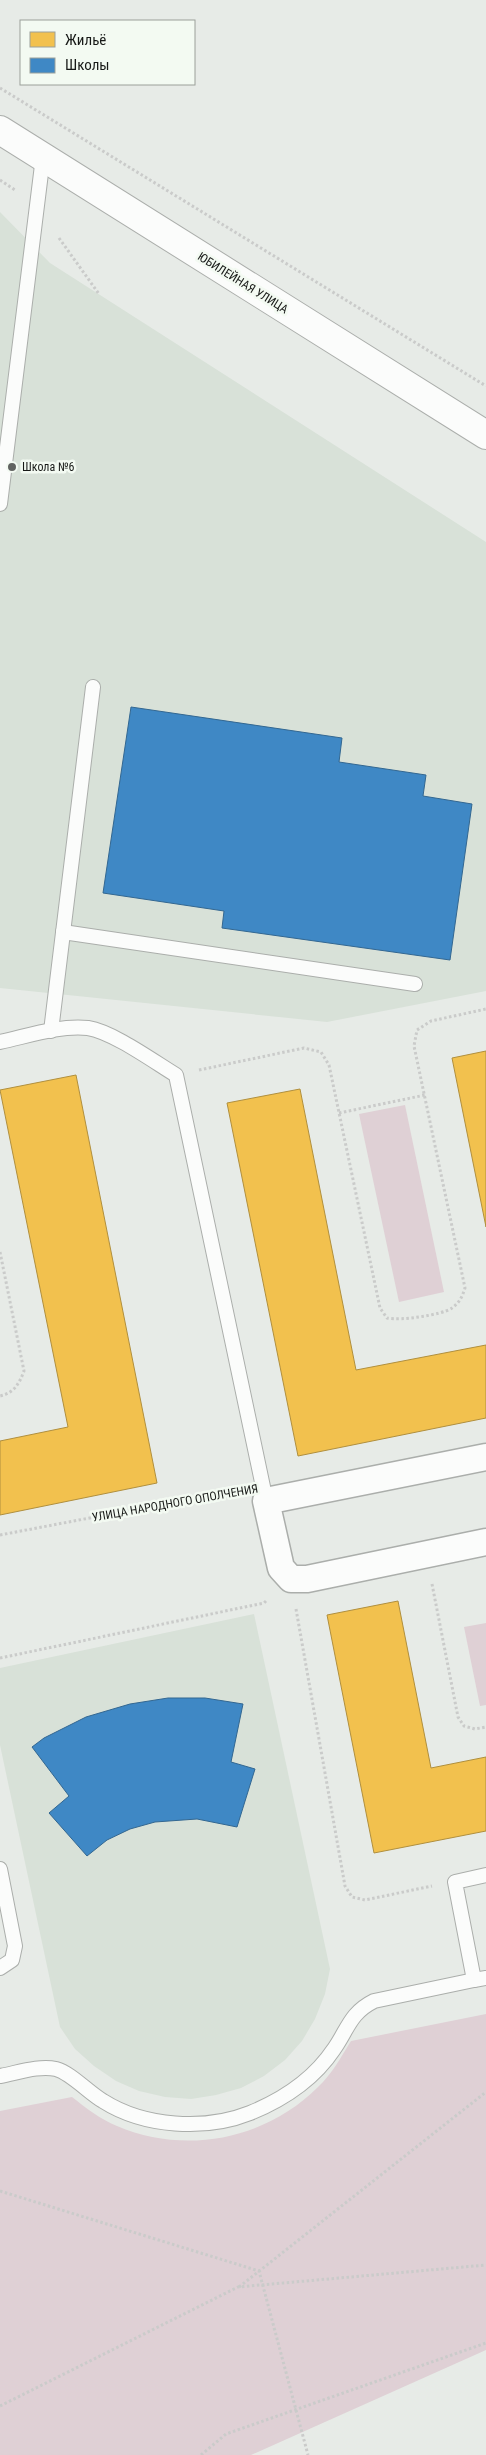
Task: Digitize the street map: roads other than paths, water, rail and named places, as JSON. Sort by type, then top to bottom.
[{"type":"main road","name":"ЮБИЛЕЙНАЯ УЛИЦА","points":[[0,130],[486,435]]},
{"type":"street","name":"УЛИЦА НАРОДНОГО ОПОЛЧЕНИЯ","points":[[264,1493],[486,1457]]},
{"type":"street","points":[[264,1493],[281,1568],[290,1579],[307,1579],[486,1542]]},
{"type":"lane","points":[[0,504],[43,157]]},
{"type":"lane","points":[[51,1031],[93,687]]},
{"type":"lane","points":[[63,932],[415,984]]},
{"type":"lane","points":[[0,1042],[51,1031],[88,1028],[106,1033],[176,1075],[264,1493]]},
{"type":"lane","points":[[0,1869],[15,1946],[12,1960],[0,1968]]},
{"type":"lane","points":[[0,2076],[41,2068],[57,2069],[105,2102],[133,2114],[162,2122],[193,2124],[223,2121],[249,2114],[273,2103],[316,2071],[333,2051],[352,2017],[362,2008],[374,2001],[480,1979],[455,1882],[486,1875]]},
{"type":"place","name":"Школа №6","points":[[12,467]]}]
